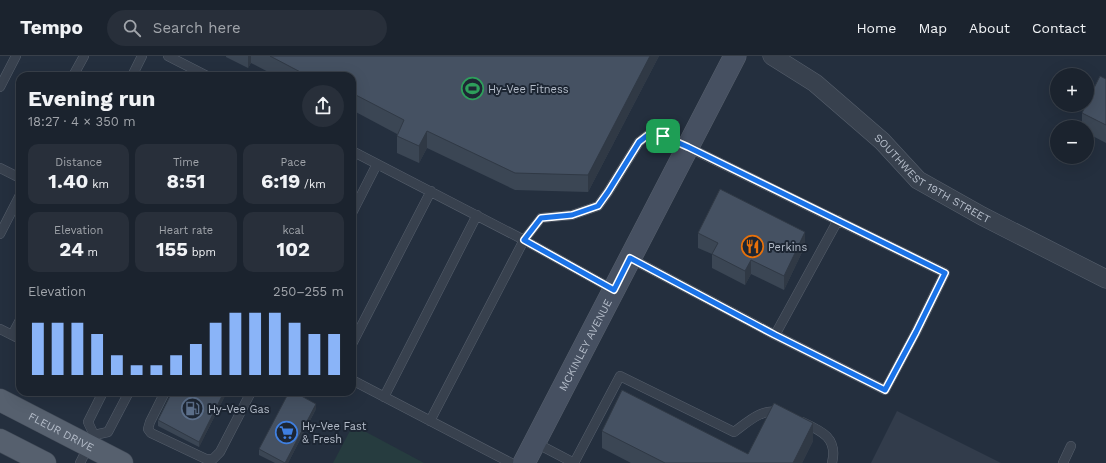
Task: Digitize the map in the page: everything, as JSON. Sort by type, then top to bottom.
[{"type":"main road","name":"MCKINLEY AVENUE","points":[[524,463],[735,56]]},
{"type":"main road","name":"FLEUR DRIVE","points":[[0,400],[87,448],[122,463]]},
{"type":"main road","points":[[0,440],[45,463]]},
{"type":"street","name":"SOUTHWEST 19TH STREET","points":[[772,56],[815,83],[882,141],[918,180],[982,216],[1106,279]]},
{"type":"lane","points":[[0,87],[16,56]]},
{"type":"lane","points":[[75,72],[84,56]]},
{"type":"lane","points":[[134,72],[142,56]]},
{"type":"lane","points":[[168,56],[192,72]]},
{"type":"lane","points":[[430,421],[524,240],[541,218],[572,215],[598,206],[639,142],[648,135],[663,136],[688,147],[945,273],[885,390],[775,335],[630,258]]},
{"type":"lane","points":[[356,153],[477,215],[614,290]]},
{"type":"lane","points":[[356,206],[377,164]]},
{"type":"lane","points":[[0,168],[16,176]]},
{"type":"lane","points":[[356,336],[431,191]]},
{"type":"lane","points":[[0,234],[16,203]]},
{"type":"lane","points":[[384,397],[477,215]]},
{"type":"lane","points":[[775,335],[838,220]]},
{"type":"lane","points":[[0,330],[16,338]]},
{"type":"lane","points":[[534,442],[574,463],[620,376],[734,432],[757,415],[773,410],[791,416],[824,432],[834,448],[832,463]]},
{"type":"lane","points":[[356,382],[511,463]]},
{"type":"lane","points":[[87,448],[88,422],[101,396]]},
{"type":"lane","points":[[87,448],[108,432],[127,396]]},
{"type":"lane","points":[[163,396],[148,428],[151,433],[206,459],[213,459],[220,452],[249,396]]},
{"type":"lane","points":[[1063,463],[1071,446]]},
{"type":"shaded area","points":[[897,411],[1001,463],[871,463]]},
{"type":"green space","points":[[353,425],[424,463],[333,463]]},
{"type":"building","points":[[270,56],[650,56],[588,175],[515,173],[427,131],[419,146],[397,136],[404,120],[356,95],[356,72],[300,72]]},
{"type":"building","points":[[1100,76],[1106,79],[1106,125],[1082,113],[1094,112],[1094,88]]},
{"type":"building","name":"Perkins","points":[[720,189],[805,232],[784,276],[751,260],[745,271],[712,254],[718,243],[698,233]]},
{"type":"building","points":[[622,390],[748,454],[774,403],[813,423],[793,463],[665,463],[602,431]]},
{"type":"building","name":"Hy-Vee Gas","points":[[170,396],[222,396],[199,442],[158,420]]},
{"type":"building","name":"Hy-Vee Fast & Fresh","points":[[287,396],[301,396],[316,404],[285,463],[259,449]]},
{"type":"place","name":"Hy-Vee Fitness","points":[[473,89]]},
{"type":"place","name":"Perkins","points":[[752,247]]},
{"type":"place","name":"Hy-Vee Gas","points":[[192,409]]},
{"type":"place","name":"Hy-Vee Fast & Fresh","points":[[287,432]]},
{"type":"route","points":[[648,135],[663,136],[788,195],[945,273],[885,390],[775,335],[630,258],[614,290],[524,240],[541,218],[572,215],[598,206],[639,142],[648,135]]}]
